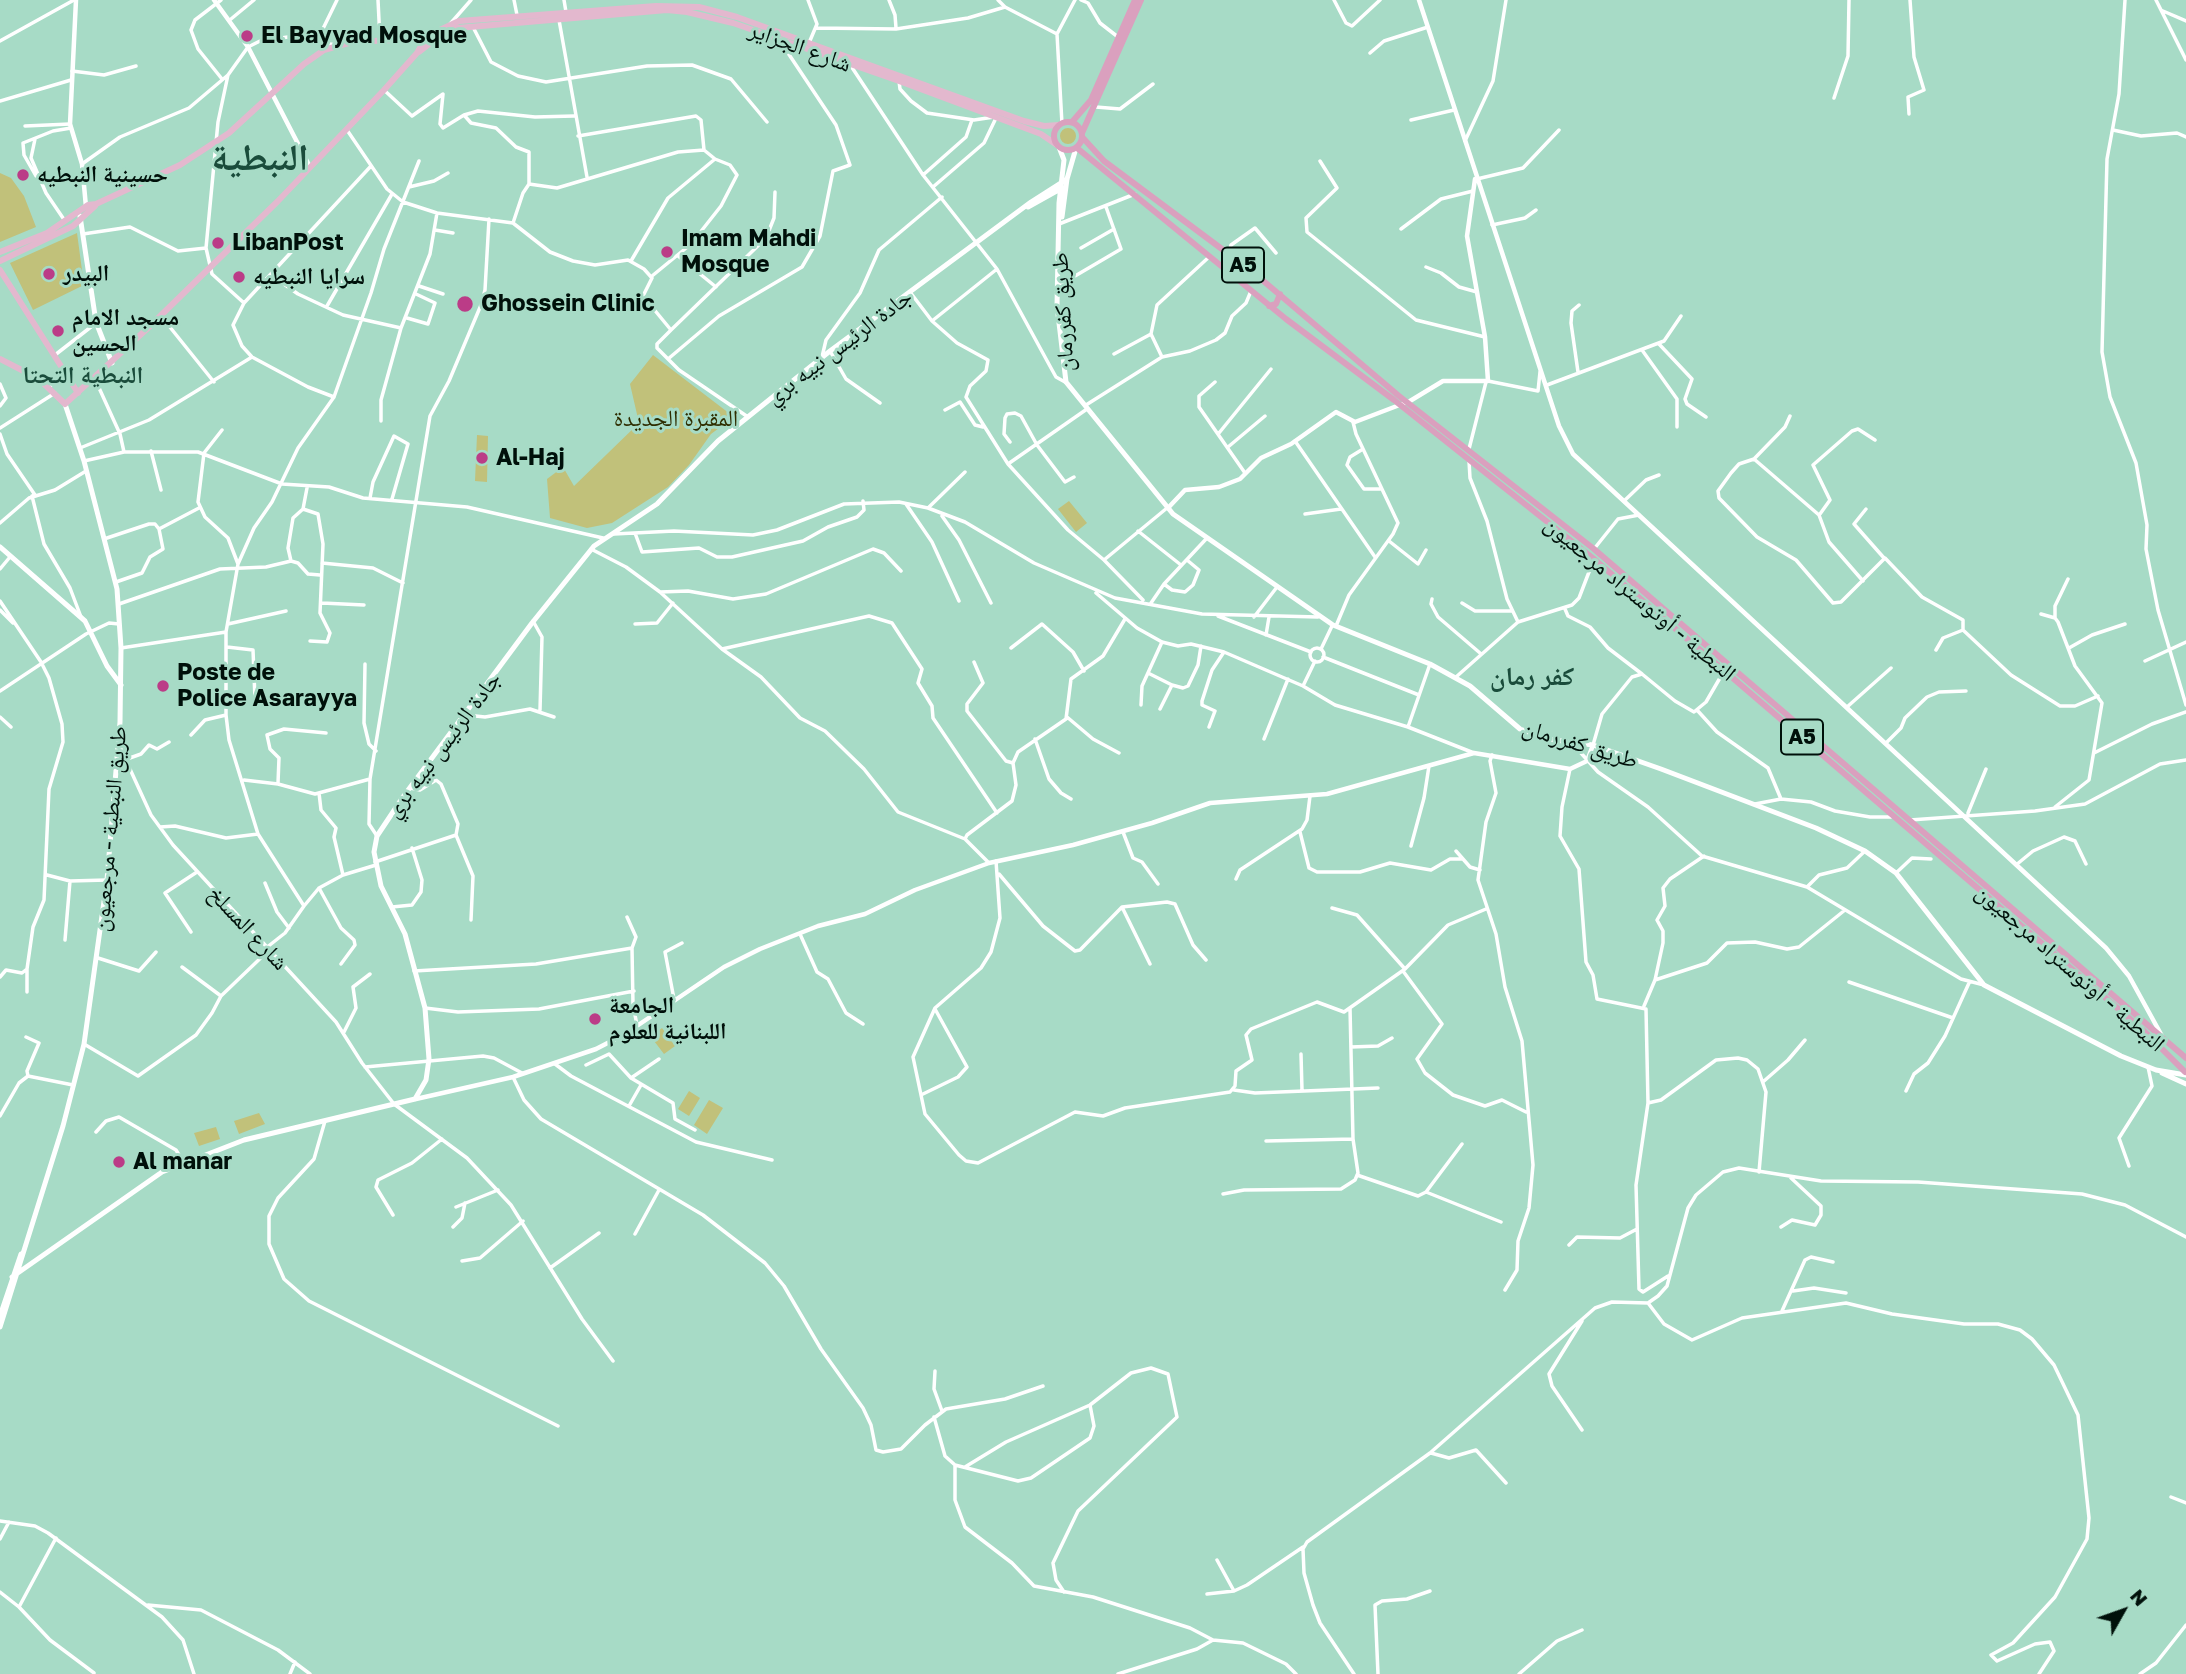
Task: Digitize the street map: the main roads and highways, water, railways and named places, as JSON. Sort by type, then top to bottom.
[{"type":"highway","points":[[1135,0],[1091,100],[1072,122],[1060,124],[1054,135],[1058,146],[1070,151],[1077,148],[1141,0]]},
{"type":"highway","name":"A5","points":[[1072,122],[1083,135]]},
{"type":"highway","name":"النبطية - أوتوستراد مرجعيون","points":[[1083,135],[1113,169],[1297,307],[1397,398]]},
{"type":"highway","name":"النبطية - أوتوستراد مرجعيون","points":[[1077,148],[1269,306],[1397,398],[1469,460],[1594,559],[2143,1030],[2186,1072]]},
{"type":"highway","points":[[1269,306],[1276,304],[1280,294]]},
{"type":"highway","points":[[1286,319],[1288,308],[1297,307]]},
{"type":"highway","name":"النبطية - أوتوستراد مرجعيون","points":[[1412,410],[1469,449],[1594,549],[2186,1058]]},
{"type":"main road","name":"شارع الجزاير","points":[[426,43],[450,24],[656,6],[699,7],[809,43],[1024,121],[1060,124]]},
{"type":"main road","name":"شارع الجزاير","points":[[426,43],[450,30],[473,27],[667,10],[687,12],[719,19],[850,64],[1041,134],[1058,146]]},
{"type":"main road","points":[[0,261],[73,226],[87,209],[169,172],[216,142],[315,55],[336,44],[380,41],[426,43]]},
{"type":"main road","points":[[0,359],[50,387],[65,404],[161,316],[310,167],[426,43]]},
{"type":"main road","points":[[1058,146],[1064,160],[1060,185],[1060,223]]},
{"type":"main road","points":[[1060,223],[1067,182],[1077,148]]},
{"type":"main road","points":[[1022,211],[1067,182]]},
{"type":"main road","points":[[1022,211],[1060,185]]},
{"type":"main road","points":[[1046,197],[1059,203]]},
{"type":"main road","name":"جادة الرئيس نبيه بري","points":[[14,1278],[139,1186],[184,1163],[244,1140],[415,1099],[426,1080],[429,1059],[425,1008],[405,934],[381,886],[375,864],[377,836],[533,621],[591,549],[603,538],[657,504],[718,441],[830,351],[1022,211]]},
{"type":"main road","points":[[0,252],[80,216]]},
{"type":"main road","points":[[80,216],[96,322],[112,363]]},
{"type":"main road","name":"طريق كفررمان","points":[[1060,223],[1058,286],[1062,369],[1066,382],[1167,508],[1334,626],[1456,677],[1520,729],[1548,739],[1593,745],[1752,804],[1866,851],[1896,873],[1984,985],[2003,998],[2148,1067],[2186,1072]]},
{"type":"main road","points":[[1,272],[78,393]]},
{"type":"main road","name":"طريق النبطية - مرجعيون","points":[[0,1316],[23,1252],[75,1085],[84,1044],[107,880],[118,743],[121,648],[116,582],[84,461],[65,404]]},
{"type":"main road","points":[[0,547],[81,618],[92,631],[107,666],[121,685]]},
{"type":"main road","points":[[2156,1070],[2186,1084]]},
{"type":"main road","name":"طريق النبطية - مرجعيون","points":[[0,1327],[4,1305]]},
{"type":"place","name":"El Bayyad Mosque","points":[[247,36]]},
{"type":"place","name":"حسينية النبطيه","points":[[23,175]]},
{"type":"place","name":"LibanPost","points":[[218,243]]},
{"type":"place","name":"Imam Mahdi Mosque","points":[[667,252]]},
{"type":"place","name":"البيدر","points":[[49,274]]},
{"type":"place","name":"سرايا النبطيه","points":[[239,277]]},
{"type":"place","name":"Ghossein Clinic","points":[[465,304]]},
{"type":"place","name":"مسجد الامام الحسين","points":[[58,331]]},
{"type":"place","name":"Al-Haj","points":[[482,458]]},
{"type":"place","name":"Poste de Police Asarayya","points":[[163,686]]},
{"type":"place","name":"الجامعة اللبنانية للعلوم","points":[[595,1019]]},
{"type":"place","name":"Al manar","points":[[119,1162]]},
{"type":"district","name":"النبطية","points":[[260,158]]},
{"type":"district","name":"النبطية التحتا","points":[[83,375]]},
{"type":"district","name":"كفر رمان","points":[[1532,677]]},
{"type":"park label","name":"المقبرة الجديدة","points":[[676,419]]}]
